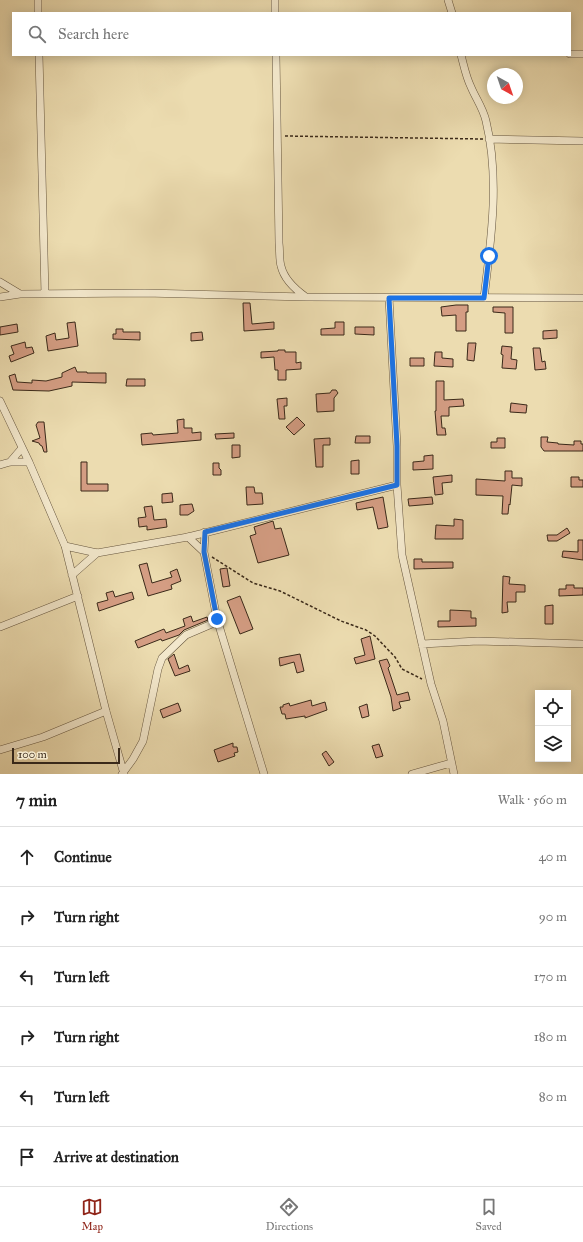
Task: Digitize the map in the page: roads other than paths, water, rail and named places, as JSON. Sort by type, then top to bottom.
[{"type":"street","points":[[38,0],[38,12]]},
{"type":"street","points":[[275,0],[275,12]]},
{"type":"street","points":[[448,0],[452,12]]},
{"type":"street","points":[[571,54],[583,54]]},
{"type":"street","points":[[39,56],[45,294]]},
{"type":"street","points":[[276,56],[279,236],[281,266],[290,283],[306,297]]},
{"type":"street","points":[[461,56],[471,88],[483,110],[489,139],[492,175],[493,222],[484,298]]},
{"type":"street","points":[[489,139],[583,141]]},
{"type":"street","points":[[0,282],[20,294]]},
{"type":"street","points":[[0,297],[20,294],[145,293],[389,298],[583,298]]},
{"type":"street","points":[[389,298],[397,446],[397,485],[402,556],[431,684],[443,721],[454,774]]},
{"type":"street","points":[[0,400],[65,546],[123,773]]},
{"type":"street","points":[[10,462],[22,448]]},
{"type":"street","points":[[0,465],[10,462],[28,462]]},
{"type":"street","points":[[65,546],[97,552],[188,537],[397,485]]},
{"type":"street","points":[[205,532],[204,552],[217,619],[264,774]]},
{"type":"street","points":[[188,537],[204,552]]},
{"type":"street","points":[[72,575],[97,552]]},
{"type":"street","points":[[0,627],[78,596]]},
{"type":"street","points":[[123,773],[143,741],[158,669],[162,658],[186,635],[214,624],[217,619]]},
{"type":"street","points":[[422,644],[478,641],[583,644]]},
{"type":"street","points":[[0,750],[43,737],[106,711]]},
{"type":"street","points":[[412,774],[451,763]]}]
